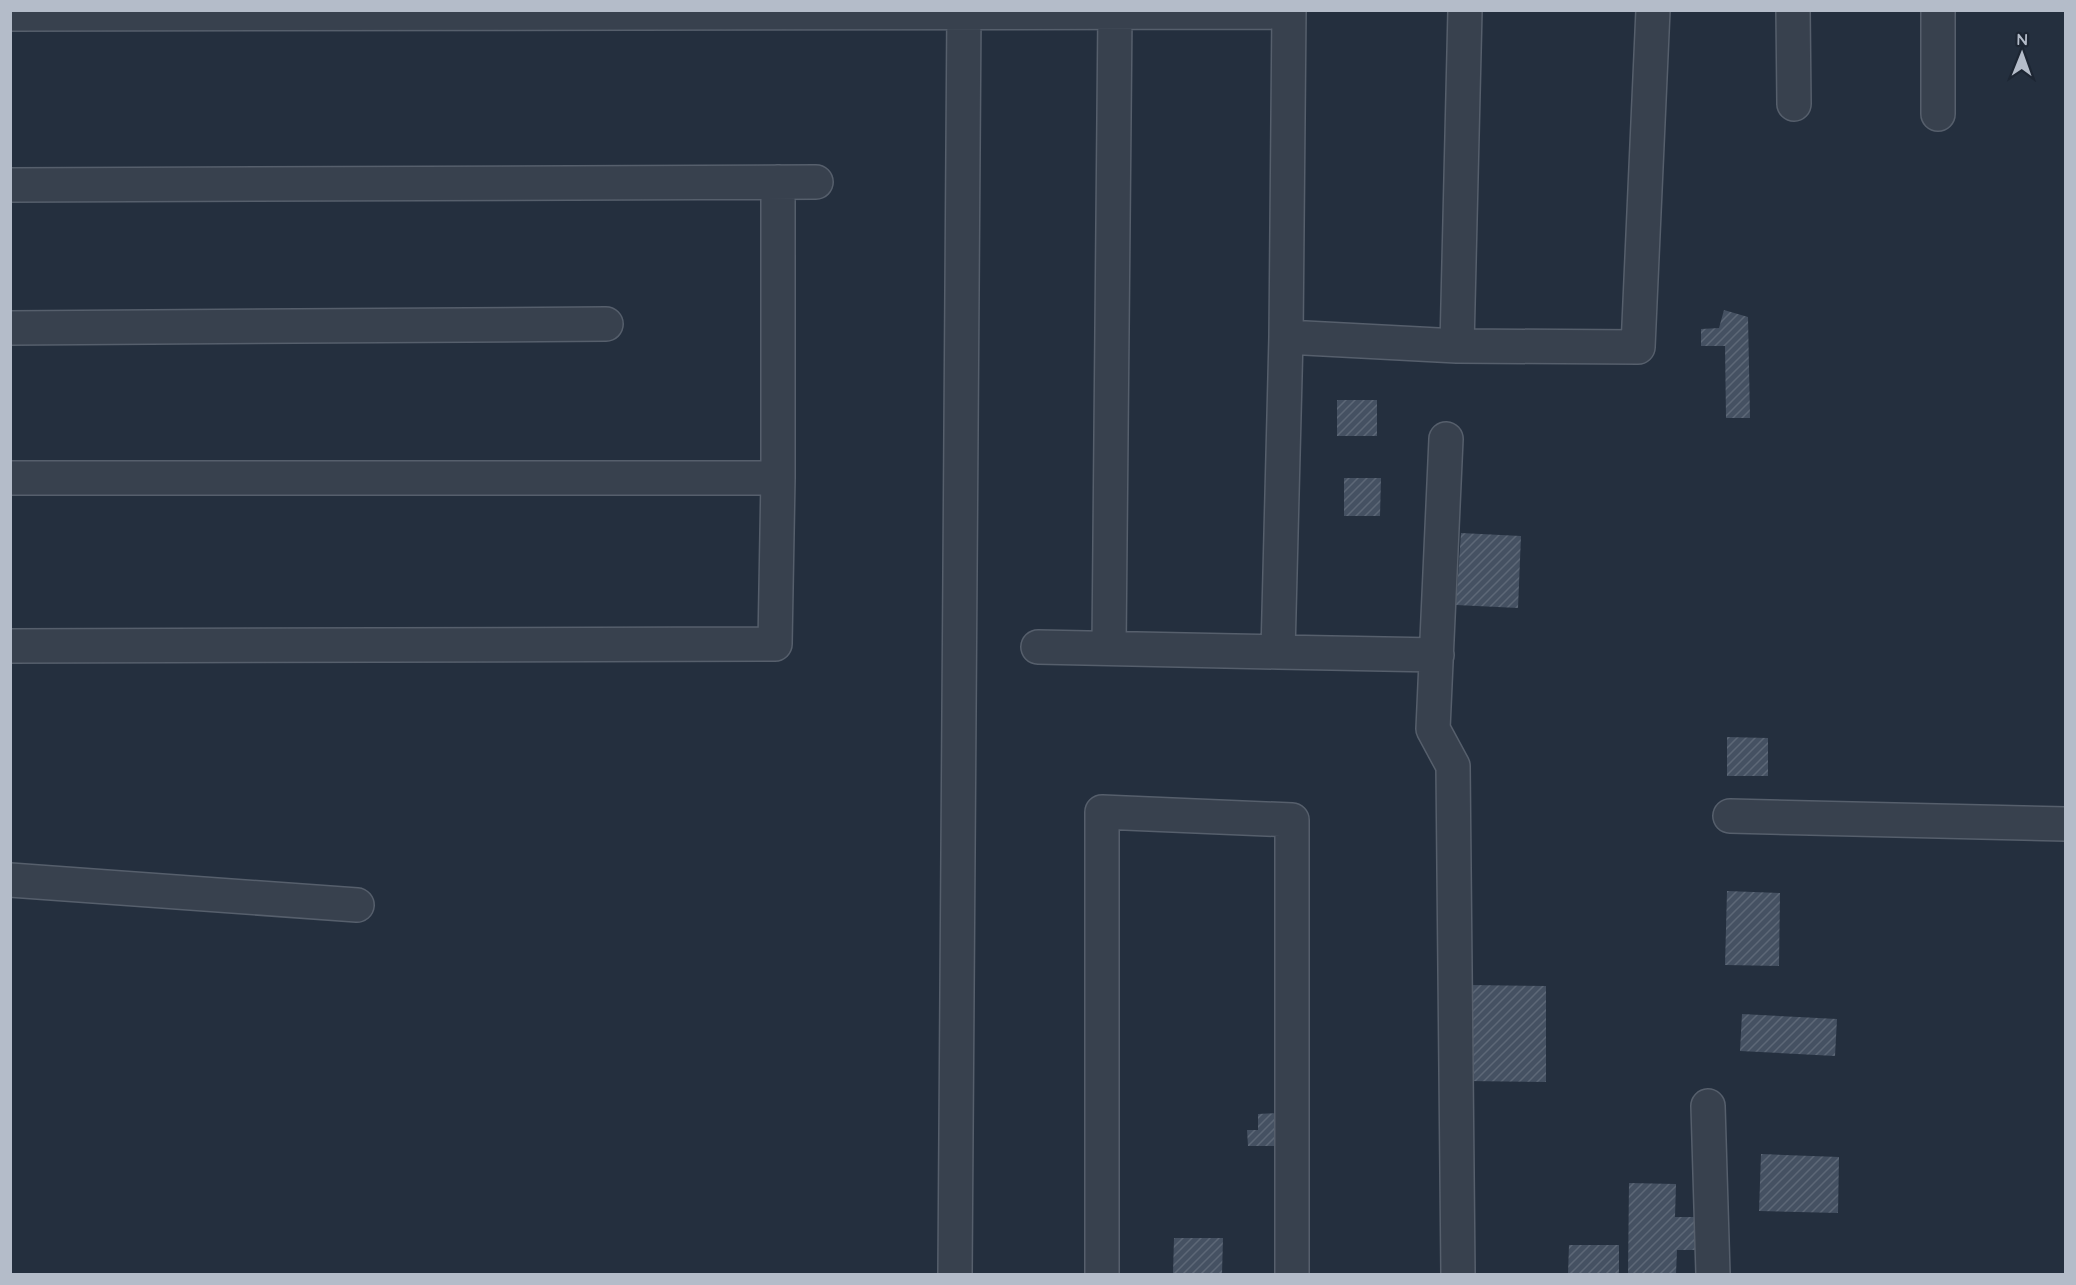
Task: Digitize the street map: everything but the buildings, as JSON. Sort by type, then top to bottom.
[{"type":"street","points":[[1458,346],[1465,10]]},
{"type":"street","points":[[1286,337],[1458,346],[1638,347],[1653,10]]},
{"type":"street","points":[[1793,10],[1794,104]]},
{"type":"street","points":[[1938,10],[1938,114]]},
{"type":"street","points":[[955,1275],[964,11]]},
{"type":"street","points":[[10,14],[1289,11],[1286,337],[1278,652]]},
{"type":"street","points":[[1109,647],[1115,12]]},
{"type":"street","points":[[10,646],[775,644],[778,478],[778,182]]},
{"type":"street","points":[[10,185],[816,182]]},
{"type":"street","points":[[10,328],[606,324]]},
{"type":"street","points":[[1446,440],[1433,729],[1453,766],[1458,1275]]},
{"type":"street","points":[[10,478],[778,478]]},
{"type":"street","points":[[1038,647],[1437,655]]},
{"type":"street","points":[[1102,1275],[1102,812],[1292,820],[1292,1275]]},
{"type":"street","points":[[1730,816],[2066,824]]},
{"type":"street","points":[[10,880],[357,905]]},
{"type":"street","points":[[1708,1106],[1713,1275]]}]
